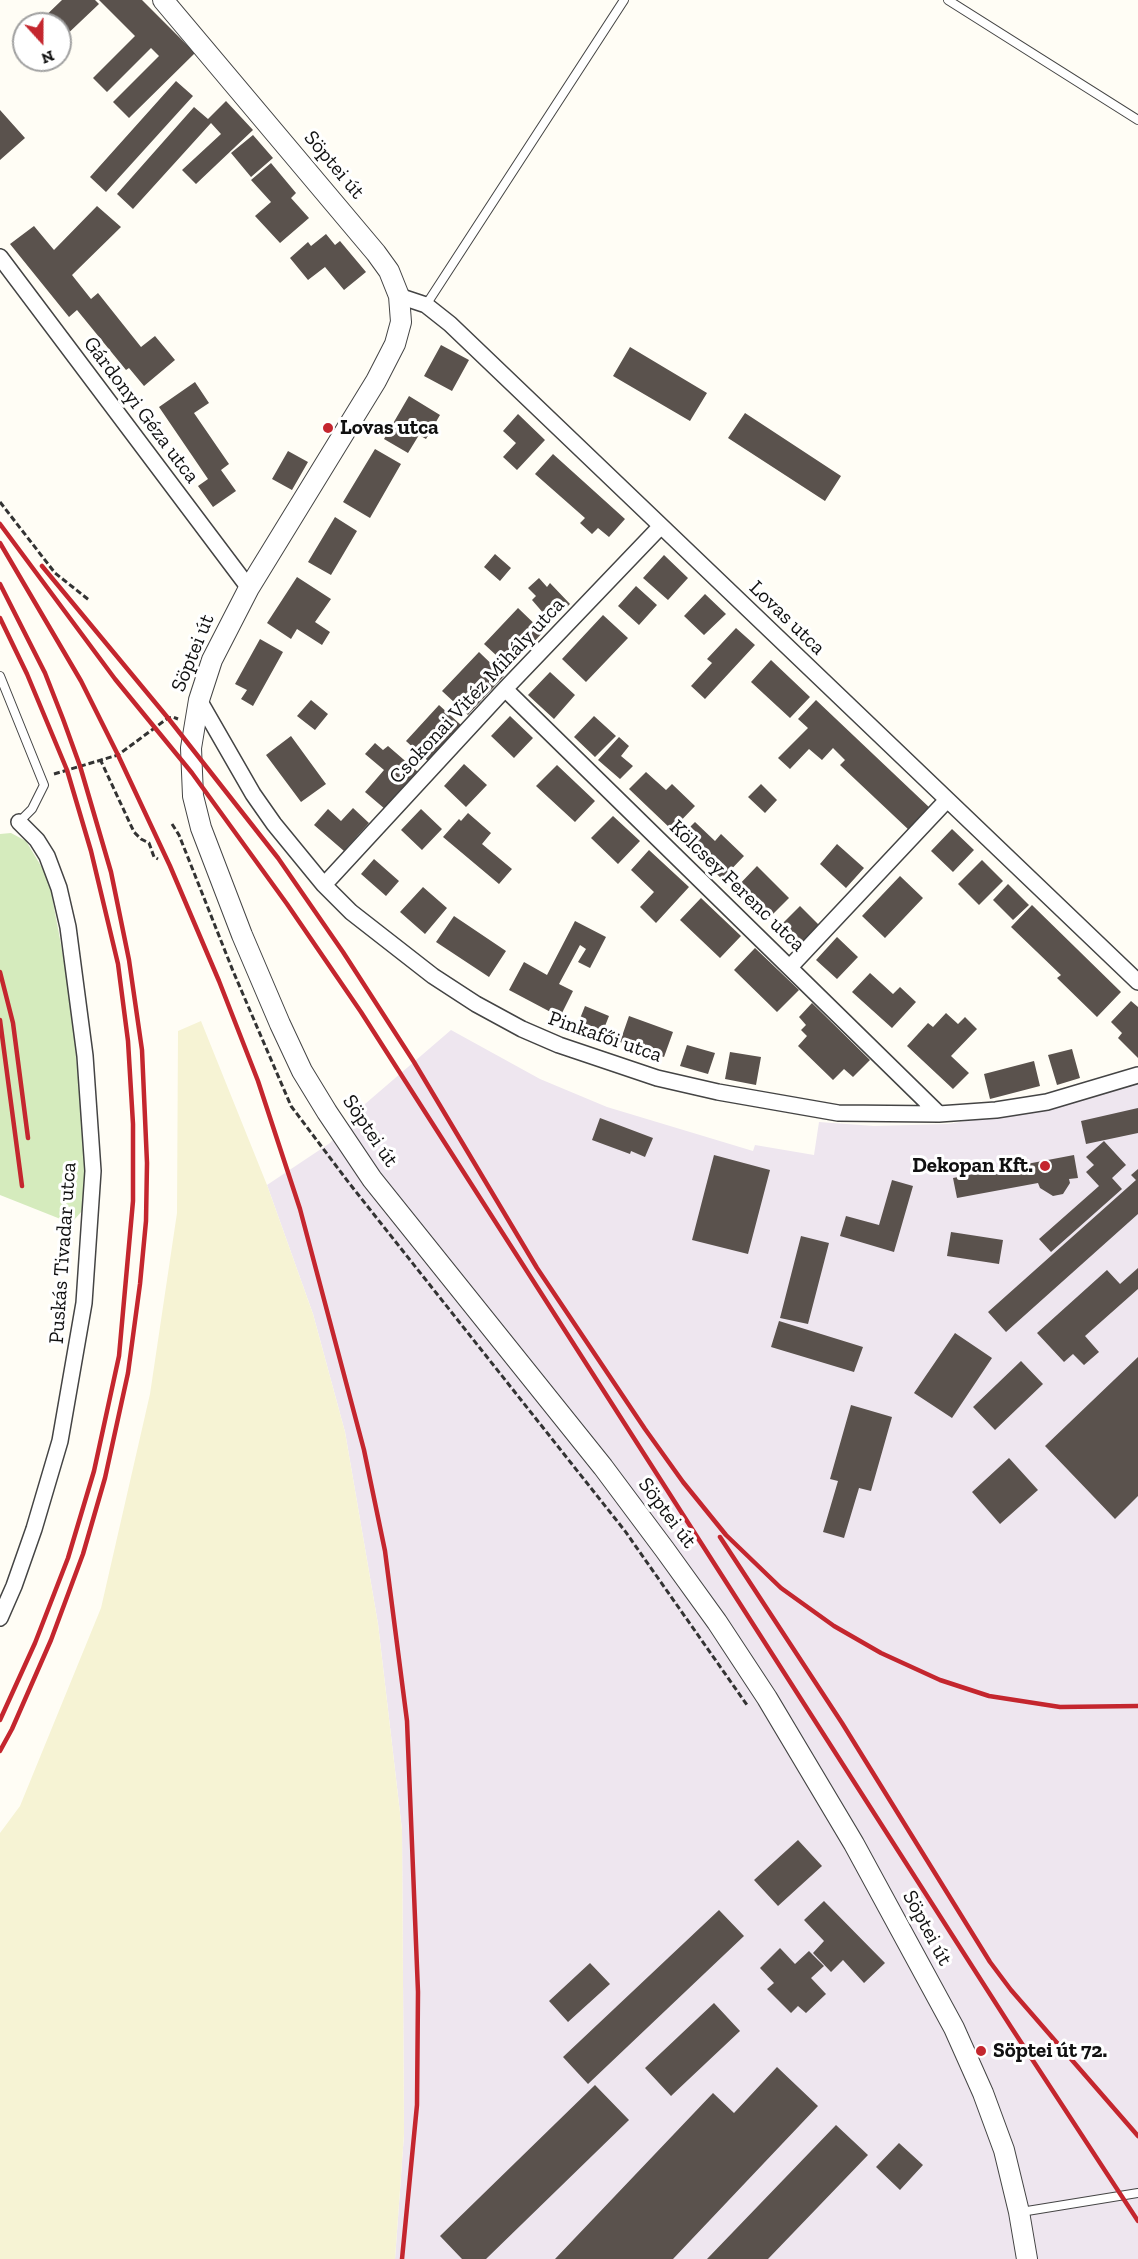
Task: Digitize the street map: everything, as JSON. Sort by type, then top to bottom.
[{"type":"street","name":"Söptei út","points":[[163,0],[376,253],[388,271],[399,296],[401,322],[395,344],[381,372],[249,588],[212,660],[198,700],[191,748],[193,796],[201,828],[242,935],[280,1024],[302,1071],[327,1112],[372,1179],[603,1467],[717,1622],[779,1718],[854,1844],[954,2028],[983,2093],[997,2130],[1019,2212],[1027,2259]]},
{"type":"street","name":"Gárdonyi Géza utca","points":[[0,257],[249,588]]},
{"type":"street","name":"Lovas utca","points":[[399,296],[426,305],[450,324],[1138,982]]},
{"type":"street","name":"Csokonai Vitéz Mihály utca","points":[[324,885],[661,526]]},
{"type":"street","name":"Kölcsey Ferenc utca","points":[[505,690],[939,1114]]},
{"type":"street","name":"Pinkafői utca","points":[[198,700],[253,794],[292,848],[324,885],[359,918],[433,976],[476,1004],[522,1029],[559,1045],[657,1078],[739,1096],[838,1113],[939,1114],[996,1110],[1047,1102],[1138,1075]]},
{"type":"street","points":[[790,967],[947,800]]},
{"type":"street","name":"Puskás Tivadar utca","points":[[0,1618],[34,1529],[60,1441],[84,1303],[93,1171],[84,1045],[68,927],[60,888],[47,856],[37,840],[19,822]]},
{"type":"lane","points":[[426,305],[624,0]]},
{"type":"lane","points":[[948,0],[1138,120]]},
{"type":"lane","points":[[0,676],[44,785],[32,809],[19,822]]},
{"type":"lane","points":[[1019,2212],[1138,2193]]},
{"type":"path","points":[[0,502],[55,573],[89,600]]},
{"type":"path","points":[[44,785],[54,773],[118,756],[173,717],[194,726]]},
{"type":"path","points":[[100,759],[134,832],[149,843],[154,857],[158,859]]},
{"type":"shaded area","points":[[201,1021],[267,1185],[313,1314],[345,1432],[378,1624],[402,1830],[404,2134],[395,2259],[0,2259],[0,1833],[20,1806],[101,1608],[150,1394],[177,1213],[178,1031]]},
{"type":"shaded area","points":[[451,1030],[540,1079],[607,1107],[753,1151],[755,1145],[814,1155],[819,1122],[874,1126],[948,1124],[1061,1105],[1138,1083],[1138,2259],[395,2259],[404,2134],[402,1830],[378,1624],[345,1432],[313,1314],[267,1185],[330,1143],[365,1104]]},
{"type":"green space","points":[[11,833],[26,841],[44,871],[51,891],[64,961],[74,1033],[85,1156],[82,1211],[74,1220],[63,1220],[0,1195],[0,834]]},
{"type":"building","points":[[62,0],[95,0],[99,4],[72,30],[72,12],[50,12]]},
{"type":"building","points":[[99,0],[142,0],[195,53],[129,118],[113,102],[159,56],[151,48],[107,92],[93,78],[135,36]]},
{"type":"building","points":[[176,81],[193,96],[106,192],[90,177]]},
{"type":"building","points":[[226,101],[253,130],[196,184],[182,170],[221,134],[211,123],[133,209],[117,194],[194,107],[208,119]]},
{"type":"building","points":[[0,110],[25,138],[0,160]]},
{"type":"building","points":[[253,135],[273,158],[251,177],[231,153]]},
{"type":"building","points":[[271,163],[296,193],[291,198],[309,218],[280,243],[255,216],[271,202],[251,180]]},
{"type":"building","points":[[97,206],[121,227],[72,275],[91,299],[98,293],[141,347],[155,336],[175,360],[144,386],[129,368],[126,370],[77,310],[69,317],[10,244],[34,226],[54,250]]},
{"type":"building","points":[[326,234],[335,245],[340,241],[366,272],[344,290],[325,267],[308,280],[290,258],[308,242],[311,246]]},
{"type":"building","points":[[441,345],[469,360],[452,391],[424,376]]},
{"type":"building","points":[[630,347],[707,393],[690,421],[613,376]]},
{"type":"building","points":[[195,382],[209,403],[194,413],[229,464],[221,470],[236,491],[213,507],[198,486],[208,479],[159,407]]},
{"type":"building","points":[[409,396],[440,415],[426,439],[419,435],[408,453],[384,439]]},
{"type":"building","points":[[745,413],[841,476],[825,501],[728,438]]},
{"type":"building","points":[[518,414],[545,440],[517,470],[503,457],[516,443],[503,431]]},
{"type":"building","points":[[375,449],[401,464],[370,518],[343,502]]},
{"type":"building","points":[[288,451],[308,462],[292,490],[272,479]]},
{"type":"building","points":[[553,454],[625,519],[609,537],[598,528],[592,534],[580,523],[585,518],[535,474]]},
{"type":"building","points":[[335,517],[357,531],[331,575],[308,562]]},
{"type":"building","points":[[495,554],[511,568],[500,581],[484,567]]},
{"type":"building","points":[[664,555],[688,578],[668,600],[643,578]]},
{"type":"building","points":[[297,577],[331,599],[315,622],[330,632],[322,645],[297,629],[291,639],[267,623]]},
{"type":"building","points":[[539,578],[547,587],[550,583],[570,604],[551,622],[532,600],[536,596],[528,588]]},
{"type":"building","points":[[636,586],[657,605],[639,625],[618,606]]},
{"type":"building","points":[[705,594],[726,614],[704,635],[684,616]]},
{"type":"building","points":[[518,608],[543,632],[510,668],[484,644]]},
{"type":"building","points":[[603,615],[628,638],[586,682],[562,659]]},
{"type":"building","points":[[736,628],[755,645],[705,699],[691,686],[712,663],[707,659]]},
{"type":"building","points":[[260,639],[283,652],[253,706],[241,699],[247,690],[235,684]]},
{"type":"building","points":[[479,652],[504,676],[468,715],[442,691]]},
{"type":"building","points":[[771,660],[810,697],[790,718],[751,682]]},
{"type":"building","points":[[550,672],[575,695],[554,719],[528,695]]},
{"type":"building","points":[[311,700],[328,714],[315,730],[297,716]]},
{"type":"building","points":[[816,700],[931,809],[910,831],[840,765],[845,760],[833,748],[822,760],[809,749],[790,769],[778,758],[808,728],[798,719]]},
{"type":"building","points":[[439,705],[461,725],[428,761],[406,741]]},
{"type":"building","points":[[510,716],[533,738],[514,758],[491,736]]},
{"type":"building","points":[[594,716],[616,736],[595,757],[574,737]]},
{"type":"building","points":[[291,736],[326,784],[301,802],[266,755]]},
{"type":"building","points":[[619,737],[629,746],[621,756],[633,766],[620,779],[598,760]]},
{"type":"building","points":[[375,743],[383,750],[388,746],[418,772],[385,809],[365,792],[384,770],[365,754]]},
{"type":"building","points":[[464,764],[487,785],[466,807],[444,786]]},
{"type":"building","points":[[557,765],[595,801],[575,822],[536,786]]},
{"type":"building","points":[[646,772],[666,790],[672,784],[695,806],[672,830],[629,789]]},
{"type":"building","points":[[761,784],[777,800],[765,813],[748,797]]},
{"type":"building","points":[[353,808],[369,823],[344,851],[314,825],[328,809],[341,821]]},
{"type":"building","points":[[421,809],[442,829],[422,850],[401,830]]},
{"type":"building","points":[[468,813],[491,833],[482,844],[512,869],[499,884],[443,837],[459,819],[461,821]]},
{"type":"building","points":[[613,816],[640,841],[618,864],[591,838]]},
{"type":"building","points":[[695,822],[715,841],[721,834],[744,856],[722,879],[679,838]]},
{"type":"building","points":[[952,829],[974,850],[953,872],[931,851]]},
{"type":"building","points":[[837,844],[864,868],[846,888],[820,864]]},
{"type":"building","points":[[649,850],[689,887],[656,923],[640,907],[654,892],[631,870]]},
{"type":"building","points":[[374,859],[399,881],[386,896],[361,874]]},
{"type":"building","points":[[982,860],[1003,881],[979,905],[958,884]]},
{"type":"building","points":[[757,866],[789,898],[766,921],[734,890]]},
{"type":"building","points":[[900,876],[923,898],[885,938],[862,916]]},
{"type":"building","points":[[1008,884],[1029,905],[1013,920],[993,900]]},
{"type":"building","points":[[423,887],[447,908],[425,934],[400,912]]},
{"type":"building","points":[[701,898],[741,936],[720,958],[680,920]]},
{"type":"building","points":[[1032,905],[1121,992],[1097,1017],[1057,978],[1061,975],[1011,927]]},
{"type":"building","points":[[800,906],[819,925],[796,948],[777,929]]},
{"type":"building","points":[[454,916],[506,951],[489,977],[436,942]]},
{"type":"building","points":[[575,921],[606,937],[590,968],[578,962],[586,949],[580,945],[559,984],[573,991],[560,1017],[509,990],[524,962],[547,975]]},
{"type":"building","points":[[837,937],[858,957],[837,979],[816,960]]},
{"type":"building","points":[[755,948],[799,990],[777,1012],[734,970]]},
{"type":"building","points":[[870,973],[893,994],[900,987],[916,1002],[892,1028],[852,992]]},
{"type":"building","points":[[1131,1001],[1138,1007],[1138,1058],[1118,1038],[1122,1033],[1111,1022]]},
{"type":"building","points":[[812,1003],[870,1060],[853,1077],[844,1069],[833,1080],[798,1046],[807,1036],[801,1030],[806,1025],[799,1017]]},
{"type":"building","points":[[585,1006],[609,1016],[601,1036],[577,1026]]},
{"type":"building","points":[[946,1013],[958,1024],[965,1017],[977,1029],[951,1056],[969,1073],[953,1089],[907,1046],[928,1023],[933,1027]]},
{"type":"building","points":[[629,1016],[673,1032],[664,1057],[620,1042]]},
{"type":"building","points":[[687,1045],[715,1053],[708,1074],[680,1066]]},
{"type":"building","points":[[1072,1049],[1080,1078],[1057,1085],[1048,1055]]},
{"type":"building","points":[[730,1052],[761,1057],[756,1085],[725,1079]]},
{"type":"building","points":[[1034,1061],[1040,1086],[990,1099],[984,1074]]},
{"type":"building","points":[[1138,1108],[1138,1133],[1086,1144],[1081,1121]]},
{"type":"building","points":[[600,1118],[653,1138],[645,1157],[592,1140]]},
{"type":"building","points":[[1104,1141],[1126,1165],[1112,1178],[1122,1189],[1051,1252],[1039,1239],[1099,1186],[1086,1172],[1094,1165],[1086,1157]]},
{"type":"building","points":[[714,1155],[770,1170],[748,1254],[692,1240]]},
{"type":"building","name":"Dekopan Kft.","points":[[1074,1155],[1078,1178],[1069,1179],[1070,1183],[1063,1194],[1053,1196],[1040,1188],[1038,1183],[957,1198],[953,1178]]},
{"type":"building","points":[[1138,1169],[1138,1214],[1006,1332],[988,1312],[1136,1180],[1131,1175]]},
{"type":"building","points":[[892,1180],[913,1186],[894,1252],[840,1236],[846,1216],[879,1225]]},
{"type":"building","points":[[951,1232],[1003,1240],[999,1264],[947,1256]]},
{"type":"building","points":[[801,1236],[829,1243],[808,1324],[780,1318]]},
{"type":"building","points":[[1138,1268],[1138,1289],[1085,1336],[1099,1352],[1084,1365],[1073,1354],[1064,1362],[1037,1333],[1107,1270],[1120,1284]]},
{"type":"building","points":[[779,1321],[863,1347],[854,1372],[771,1347]]},
{"type":"building","points":[[955,1333],[992,1358],[952,1418],[914,1393]]},
{"type":"building","points":[[1138,1357],[1138,1496],[1115,1519],[1045,1446]]},
{"type":"building","points":[[1021,1361],[1043,1384],[995,1430],[973,1407]]},
{"type":"building","points":[[851,1405],[892,1417],[871,1491],[859,1488],[844,1538],[823,1532],[838,1481],[830,1479]]},
{"type":"building","points":[[1009,1458],[1038,1490],[1000,1524],[972,1492]]},
{"type":"building","points":[[798,1840],[822,1866],[778,1906],[754,1880]]},
{"type":"building","points":[[824,1901],[885,1963],[864,1983],[843,1960],[831,1972],[813,1953],[824,1941],[804,1920]]},
{"type":"building","points":[[719,1910],[744,1936],[588,2084],[563,2057]]},
{"type":"building","points":[[780,1948],[795,1964],[809,1951],[824,1966],[811,1978],[826,1994],[806,2013],[798,2006],[791,2013],[767,1989],[774,1983],[760,1968]]},
{"type":"building","points":[[590,1963],[610,1984],[568,2022],[549,2001]]},
{"type":"building","points":[[714,2003],[740,2031],[671,2096],[645,2068]]},
{"type":"building","points":[[777,2067],[818,2106],[673,2259],[555,2259],[713,2093],[734,2113]]},
{"type":"building","points":[[595,2085],[629,2120],[486,2259],[462,2259],[440,2236]]},
{"type":"building","points":[[836,2125],[868,2155],[768,2259],[707,2259]]},
{"type":"building","points":[[899,2143],[923,2165],[900,2190],[876,2167]]},
{"type":"railway","points":[[0,524],[115,679],[192,773],[287,904],[361,1012],[1011,2027],[1138,2221]]},
{"type":"railway","points":[[0,543],[81,681],[170,866],[219,981],[258,1081],[300,1209],[364,1450],[385,1551],[407,1721],[418,1992],[417,2105],[402,2259]]},
{"type":"railway","points":[[42,566],[168,718],[278,858],[343,952],[414,1062],[537,1268],[645,1429],[683,1482],[726,1535],[781,1588],[834,1626],[881,1653],[940,1680],[989,1696],[1060,1707],[1138,1706]]},
{"type":"railway","points":[[0,584],[45,673],[63,719],[80,766],[111,872],[129,960],[142,1050],[147,1163],[146,1221],[140,1284],[128,1373],[105,1478],[83,1554],[51,1640],[0,1751]]},
{"type":"railway","points":[[0,618],[27,674],[67,770],[91,851],[118,964],[128,1041],[133,1124],[133,1201],[119,1356],[94,1471],[68,1558],[35,1643],[0,1720]]},
{"type":"railway","points":[[0,972],[13,1023],[28,1138]]},
{"type":"railway","points":[[0,1020],[22,1186]]},
{"type":"railway","points":[[720,1537],[842,1723],[990,1962],[1011,1990],[1138,2136]]},
{"type":"place","name":"Lovas utca","points":[[328,428]]},
{"type":"place","name":"Dekopan Kft.","points":[[1045,1166]]},
{"type":"place","name":"Söptei út 72.","points":[[981,2051]]}]
